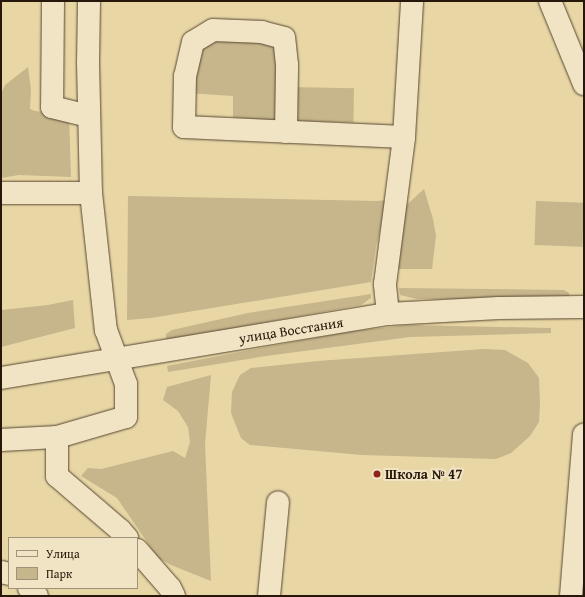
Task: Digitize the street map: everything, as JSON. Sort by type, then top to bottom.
[{"type":"street","points":[[53,1],[52,107],[89,116]]},
{"type":"street","points":[[1,440],[57,437],[126,417],[126,384],[106,330],[91,193],[89,1]]},
{"type":"street","points":[[388,314],[385,284],[404,137],[412,1]]},
{"type":"street","points":[[550,1],[584,84]]},
{"type":"street","points":[[286,132],[287,65],[284,38],[262,32],[213,30],[193,42],[184,76],[184,127],[286,132],[404,137]]},
{"type":"street","points":[[1,193],[91,193]]},
{"type":"street","name":"улица Восстания","points":[[1,378],[388,314],[499,308],[584,307]]},
{"type":"street","points":[[571,596],[584,435]]},
{"type":"street","points":[[57,437],[57,476],[126,537]]},
{"type":"street","points":[[269,596],[278,502]]},
{"type":"street","points":[[138,551],[170,588],[174,596]]},
{"type":"green space","points":[[243,38],[276,42],[283,122],[233,117],[233,96],[187,93],[198,44]]},
{"type":"green space","points":[[28,67],[31,90],[30,109],[35,111],[69,115],[71,177],[19,175],[1,178],[1,94],[5,85]]},
{"type":"green space","points":[[289,87],[354,88],[353,122],[288,121]]},
{"type":"green space","points":[[424,189],[433,219],[436,236],[432,269],[396,269],[400,211]]},
{"type":"green space","points":[[128,196],[387,200],[376,247],[371,282],[151,318],[127,320]]},
{"type":"green space","points":[[536,201],[584,203],[582,247],[534,245]]},
{"type":"green space","points":[[399,288],[564,290],[569,293],[569,296],[568,299],[417,299],[400,295]]},
{"type":"green space","points":[[371,294],[371,298],[361,305],[181,338],[166,339],[166,334],[172,330],[248,313]]},
{"type":"green space","points":[[73,300],[75,328],[1,347],[1,310],[48,305]]},
{"type":"green space","points":[[408,325],[551,328],[551,333],[410,337],[266,356],[168,372],[167,366],[353,331]]},
{"type":"green space","points":[[484,349],[505,350],[528,363],[539,378],[539,422],[530,436],[511,453],[496,459],[362,455],[250,445],[241,438],[231,413],[232,392],[240,375],[251,368],[318,361]]},
{"type":"green space","points":[[211,375],[205,444],[211,581],[171,565],[158,558],[117,498],[81,476],[88,468],[101,469],[173,451],[185,458],[190,442],[188,427],[178,411],[163,400],[167,387]]},
{"type":"place","name":"Школа № 47","points":[[377,474]]}]
